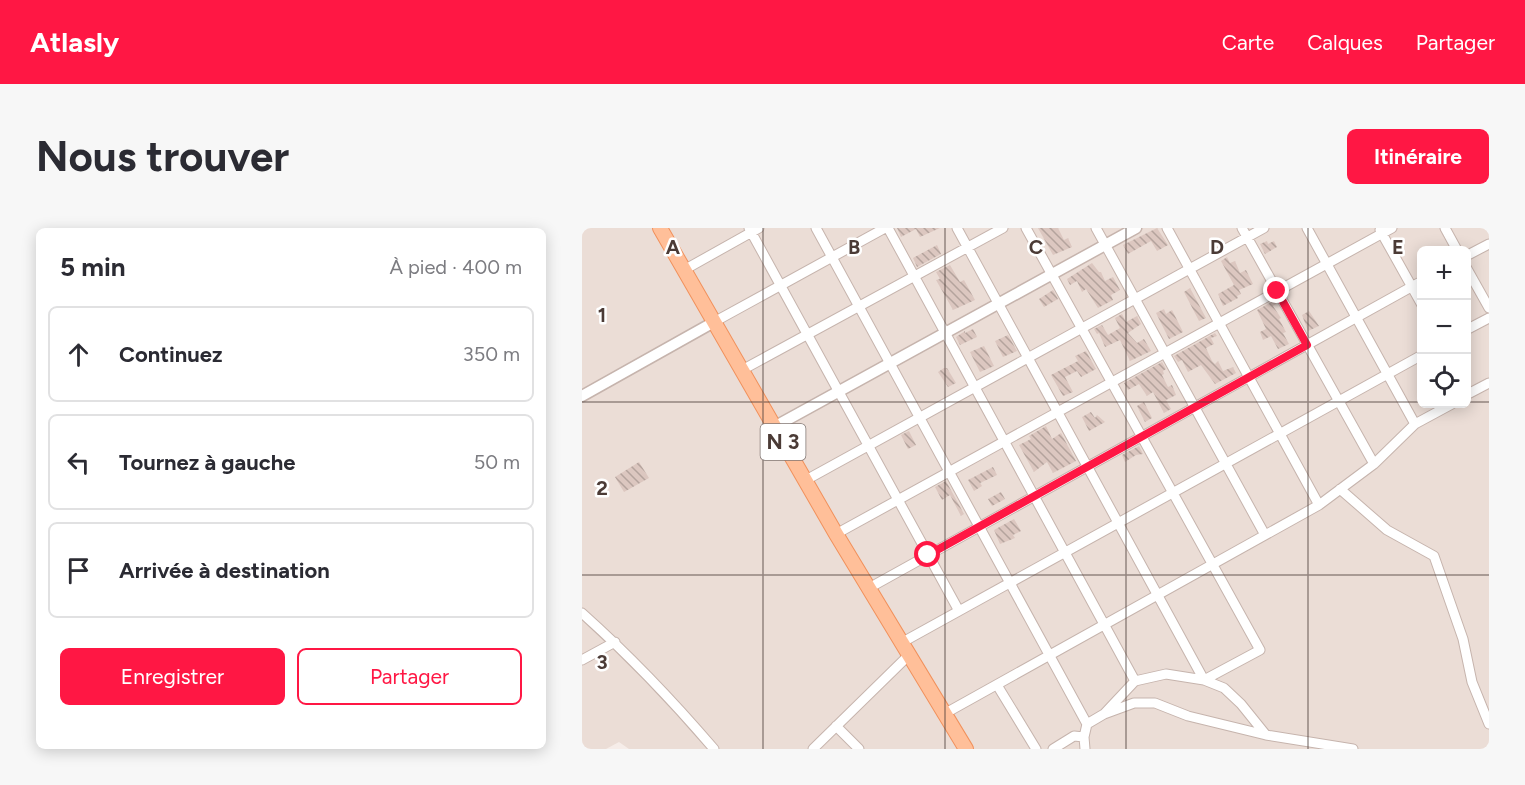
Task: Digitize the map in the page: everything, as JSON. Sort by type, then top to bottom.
[{"type":"main road","name":"N 3","points":[[660,228],[836,534],[964,748]]},
{"type":"street","points":[[816,228],[1087,724],[1084,737],[1085,749]]},
{"type":"street","points":[[582,396],[886,228],[1135,681]]},
{"type":"street","points":[[957,228],[1204,680]]},
{"type":"street","points":[[742,370],[1003,228]]},
{"type":"street","points":[[1026,228],[1260,650],[1204,680]]},
{"type":"street","points":[[1096,228],[1265,535]]},
{"type":"street","points":[[774,427],[1136,228]]},
{"type":"street","points":[[1167,228],[1319,505]]},
{"type":"street","points":[[1242,228],[1374,464]]},
{"type":"street","points":[[806,480],[1264,228]]},
{"type":"street","points":[[1307,228],[1415,424]]},
{"type":"street","points":[[836,534],[1326,264],[1381,231],[1392,228]]},
{"type":"street","points":[[1445,228],[1455,246]]},
{"type":"street","points":[[684,270],[753,229],[780,286],[959,611]]},
{"type":"street","points":[[1381,231],[1419,300]]},
{"type":"street","points":[[1471,254],[1489,244]]},
{"type":"street","points":[[1471,274],[1489,308]]},
{"type":"street","points":[[869,588],[1417,284]]},
{"type":"street","points":[[1471,328],[1489,318]]},
{"type":"street","points":[[813,749],[905,649],[959,611],[1417,358]]},
{"type":"street","points":[[1471,391],[1489,383]]},
{"type":"street","points":[[944,714],[1319,505],[1374,464],[1415,424],[1445,408]]},
{"type":"street","points":[[1340,489],[1387,530],[1434,556],[1464,639],[1472,682],[1489,724]]},
{"type":"street","points":[[582,613],[615,642],[685,715],[714,749]]},
{"type":"street","points":[[582,660],[615,642]]},
{"type":"street","points":[[1104,714],[1135,681],[1166,674],[1204,680],[1224,688],[1241,704],[1266,735]]},
{"type":"street","points":[[997,684],[1036,749]]},
{"type":"street","points":[[1087,724],[1104,714],[1134,703],[1155,703],[1188,716],[1266,735],[1353,749]]},
{"type":"street","points":[[836,726],[859,749]]},
{"type":"street","points":[[1053,749],[1074,736],[1084,737]]},
{"type":"shaded area","points":[[582,228],[1489,228],[1489,749],[629,749],[619,742],[606,749],[582,749]]},
{"type":"building","points":[[897,228],[940,228],[920,237],[916,229],[901,237]]},
{"type":"building","points":[[1038,228],[1058,228],[1064,240],[1068,238],[1072,247],[1053,255]]},
{"type":"building","points":[[1157,228],[1168,245],[1157,251],[1151,241],[1128,254],[1123,245]]},
{"type":"building","points":[[1267,241],[1268,244],[1274,241],[1277,247],[1265,254],[1260,244]]},
{"type":"building","points":[[937,245],[941,254],[917,267],[913,258]]},
{"type":"building","points":[[1227,257],[1230,263],[1235,261],[1240,273],[1246,270],[1253,284],[1239,290],[1241,294],[1237,296],[1238,298],[1223,306],[1218,294],[1234,285],[1221,261]]},
{"type":"building","points":[[1092,263],[1101,272],[1105,281],[1113,277],[1120,290],[1111,295],[1113,300],[1098,308],[1086,289],[1082,292],[1077,281],[1070,285],[1067,279]]},
{"type":"building","points":[[950,265],[960,282],[964,280],[975,300],[953,310],[936,280],[940,279],[936,272]]},
{"type":"building","points":[[1190,288],[1206,318],[1199,321],[1184,292]]},
{"type":"building","points":[[1053,290],[1058,299],[1044,307],[1039,299]]},
{"type":"building","points":[[1275,300],[1276,304],[1273,306],[1281,318],[1279,319],[1286,332],[1283,333],[1289,344],[1278,349],[1271,336],[1263,340],[1260,332],[1266,329],[1257,310]]},
{"type":"building","points":[[1164,309],[1166,314],[1172,310],[1183,332],[1169,339],[1156,313]]},
{"type":"building","points":[[1309,311],[1319,326],[1308,331],[1302,315]]},
{"type":"building","points":[[1122,314],[1126,322],[1137,316],[1141,324],[1128,333],[1137,343],[1144,339],[1151,351],[1130,361],[1120,340],[1105,347],[1099,333],[1097,334],[1094,329],[1102,325],[1108,335],[1120,328],[1115,318]]},
{"type":"building","points":[[973,329],[977,337],[960,345],[956,337]]},
{"type":"building","points":[[1215,333],[1217,336],[1211,338],[1214,344],[1206,348],[1212,361],[1215,364],[1218,361],[1223,371],[1233,367],[1236,373],[1215,384],[1201,365],[1188,372],[1182,360],[1178,362],[1174,356]]},
{"type":"building","points":[[1008,335],[1017,351],[1003,357],[995,341]]},
{"type":"building","points":[[984,346],[994,366],[980,372],[970,352]]},
{"type":"building","points":[[1086,351],[1096,369],[1081,377],[1077,371],[1065,377],[1073,392],[1063,396],[1051,375],[1078,361],[1075,356]]},
{"type":"building","points":[[1162,362],[1166,369],[1162,375],[1168,387],[1172,385],[1176,395],[1166,400],[1171,409],[1164,413],[1153,392],[1147,396],[1139,384],[1128,390],[1124,383]]},
{"type":"building","points":[[947,368],[956,383],[948,387],[938,372]]},
{"type":"building","points":[[1144,402],[1152,418],[1145,422],[1137,406]]},
{"type":"building","points":[[1091,412],[1095,418],[1097,415],[1105,422],[1089,431],[1082,417]]},
{"type":"building","points":[[1046,426],[1052,439],[1061,433],[1076,461],[1053,473],[1047,462],[1034,472],[1019,445],[1031,439],[1029,436]]},
{"type":"building","points":[[909,431],[916,445],[908,449],[901,435]]},
{"type":"building","points":[[1139,446],[1143,454],[1136,455],[1125,462],[1122,455]]},
{"type":"building","points":[[639,462],[649,478],[624,492],[615,477]]},
{"type":"building","points":[[993,467],[997,475],[980,483],[982,486],[974,491],[968,480]]},
{"type":"building","points":[[946,481],[964,514],[961,516],[950,495],[942,500],[935,487]]},
{"type":"building","points":[[1001,492],[1005,499],[992,506],[988,499]]},
{"type":"building","points":[[1014,519],[1021,531],[1013,535],[1015,538],[1000,544],[994,530]]},
{"type":"route","points":[[928,555],[1307,345],[1277,291]]}]
